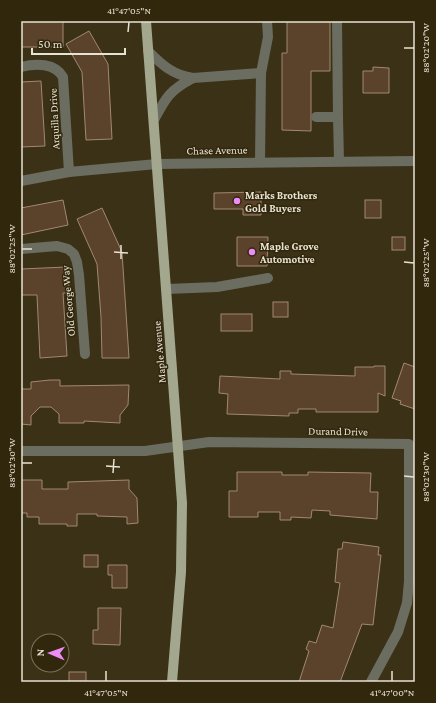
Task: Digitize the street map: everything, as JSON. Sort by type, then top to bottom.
[{"type":"main road","name":"Maple Avenue","points":[[146,21],[179,447],[183,536],[172,682]]},
{"type":"street","points":[[260,162],[261,73],[268,37],[267,21]]},
{"type":"street","points":[[337,21],[339,161]]},
{"type":"street","points":[[148,51],[167,70],[182,76],[193,78],[261,73]]},
{"type":"street","name":"Arquilla Drive","points":[[26,66],[44,65],[56,68],[64,77],[69,172]]},
{"type":"street","points":[[154,120],[168,94],[181,84],[193,78]]},
{"type":"street","points":[[316,116],[338,117]]},
{"type":"street","name":"Chase Avenue","points":[[21,181],[69,172],[157,164],[415,161]]},
{"type":"street","name":"Old George Way","points":[[21,249],[57,246],[74,254],[79,275],[85,354]]},
{"type":"street","points":[[166,289],[218,287],[268,278]]},
{"type":"street","name":"Durand Drive","points":[[21,451],[145,451],[209,442],[409,444],[409,581],[407,603],[398,632],[371,682]]},
{"type":"building","points":[[21,21],[63,21],[63,47],[21,47]]},
{"type":"building","points":[[287,21],[330,21],[330,71],[311,71],[311,131],[282,130],[282,53],[287,53]]},
{"type":"building","points":[[89,31],[108,64],[112,139],[86,140],[82,72],[66,44]]},
{"type":"building","points":[[373,67],[389,68],[389,93],[363,93],[363,71],[373,71]]},
{"type":"building","points":[[41,81],[45,146],[21,147],[21,82]]},
{"type":"building","name":"Marks Brothers Gold Buyers","points":[[261,192],[261,215],[243,215],[243,209],[214,209],[214,193]]},
{"type":"building","points":[[63,200],[68,225],[21,235],[21,208]]},
{"type":"building","points":[[365,200],[381,200],[381,218],[365,218]]},
{"type":"building","points":[[102,208],[122,252],[129,358],[102,358],[97,264],[77,219]]},
{"type":"building","name":"Maple Grove Automotive","points":[[237,237],[268,237],[267,266],[237,266]]},
{"type":"building","points":[[392,237],[405,237],[405,250],[392,250]]},
{"type":"building","points":[[66,267],[70,293],[63,293],[67,356],[40,358],[37,295],[21,295],[21,269]]},
{"type":"building","points":[[273,302],[288,302],[288,317],[273,317]]},
{"type":"building","points":[[221,314],[252,314],[252,331],[221,331]]},
{"type":"building","points":[[404,363],[415,367],[415,409],[400,404],[401,401],[392,398]]},
{"type":"building","points":[[385,366],[385,396],[378,393],[378,412],[316,412],[316,409],[298,409],[298,413],[289,413],[289,416],[227,414],[228,394],[219,393],[220,376],[280,379],[280,371],[291,371],[291,374],[355,376],[355,367]]},
{"type":"building","points":[[60,380],[60,386],[129,385],[128,405],[120,415],[120,423],[84,421],[84,423],[59,423],[59,414],[51,407],[40,407],[31,416],[31,425],[21,424],[21,389],[31,389],[31,382]]},
{"type":"building","points":[[237,472],[282,472],[282,475],[308,475],[308,472],[371,473],[370,492],[378,492],[377,519],[330,515],[330,511],[312,510],[311,518],[291,517],[291,520],[280,520],[280,512],[258,512],[258,517],[229,517],[229,491],[237,491]]},
{"type":"building","points":[[21,480],[42,480],[42,489],[68,489],[68,482],[129,480],[129,489],[137,498],[138,523],[127,524],[127,517],[77,514],[77,526],[67,526],[67,524],[39,524],[39,517],[27,517],[27,513],[21,513]]},
{"type":"building","points":[[343,542],[379,547],[378,555],[381,555],[373,625],[362,624],[340,682],[299,682],[309,651],[306,649],[309,641],[316,643],[322,625],[333,628],[340,583],[335,582],[338,549],[342,549]]},
{"type":"building","points":[[84,555],[98,555],[98,567],[84,567]]},
{"type":"building","points":[[108,565],[127,565],[127,588],[112,588],[112,575],[108,575]]},
{"type":"building","points":[[98,608],[121,608],[120,645],[93,644],[93,630],[98,630]]},
{"type":"building","points":[[70,672],[86,672],[86,682],[69,682]]},
{"type":"place","name":"Marks Brothers Gold Buyers","points":[[237,201]]},
{"type":"place","name":"Maple Grove Automotive","points":[[252,252]]}]
